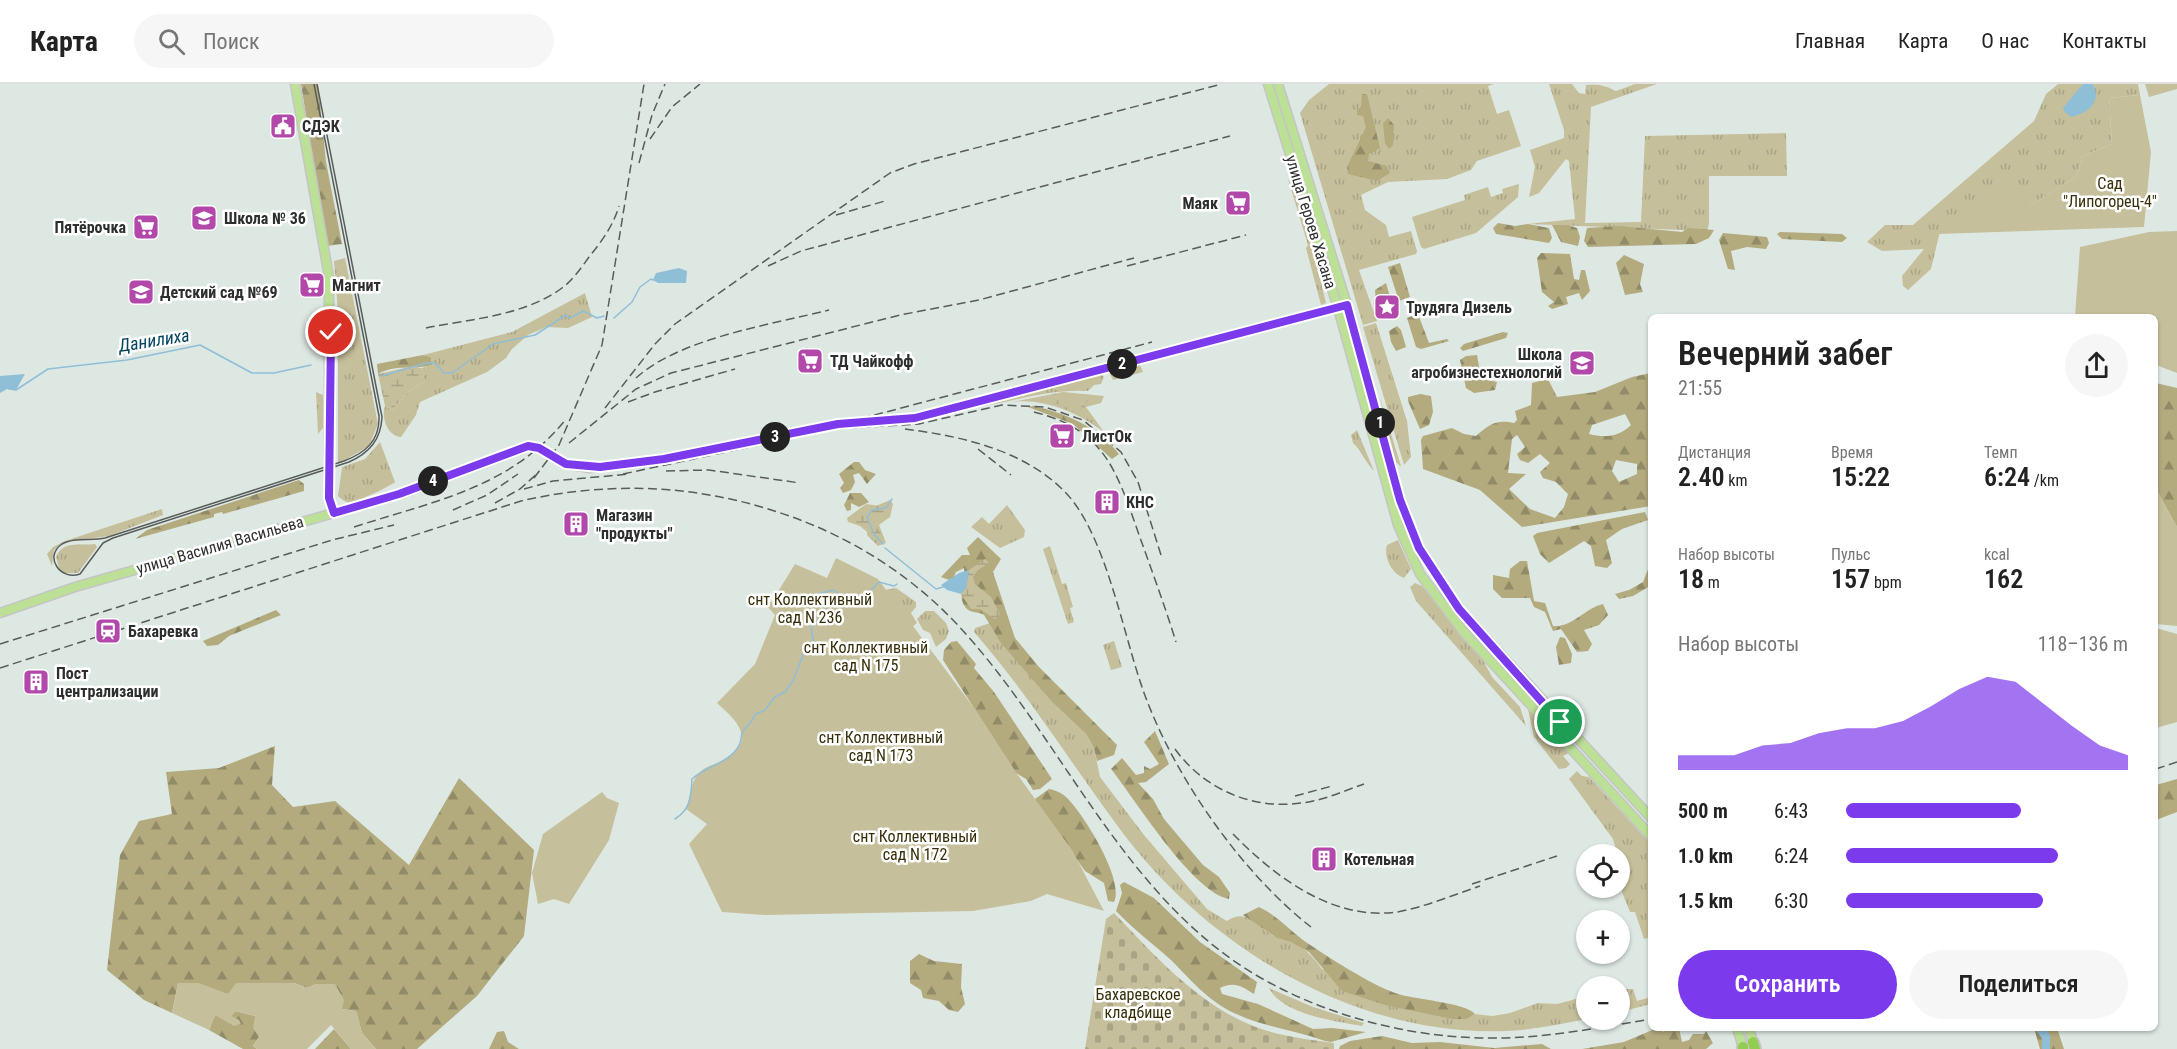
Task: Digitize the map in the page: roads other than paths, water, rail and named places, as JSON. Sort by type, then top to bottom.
[{"type":"main road","points":[[295,84],[329,277],[329,498],[334,513]]},
{"type":"main road","name":"улица Героев Хасана","points":[[1268,84],[1338,308],[1384,481],[1398,525],[1420,574],[1462,631],[1648,833]]},
{"type":"main road","name":"улица Героев Хасана","points":[[1278,84],[1347,305],[1400,500],[1411,530],[1430,568],[1472,624],[1648,815]]},
{"type":"main road","name":"улица Василия Васильева","points":[[0,613],[75,587],[399,494],[528,446],[539,448],[566,464],[600,467],[664,459],[838,424],[915,418],[1347,305]]},
{"type":"main road","points":[[1739,1031],[1749,1047]]},
{"type":"main road","points":[[1749,1031],[1749,1047]]},
{"type":"water","points":[[2083,84],[2093,84],[2096,96],[2088,110],[2071,117],[2063,108]]},
{"type":"water","points":[[679,268],[687,271],[686,283],[658,283],[653,280],[656,273]]},
{"type":"water","points":[[25,374],[16,390],[7,389],[0,393],[0,376]]},
{"type":"water","points":[[969,570],[966,588],[961,594],[947,590],[941,585],[959,573]]},
{"type":"waterway","name":"Данилиха","points":[[614,318],[632,302],[640,287],[651,279],[653,280]]},
{"type":"waterway","name":"Данилиха","points":[[382,376],[426,363],[435,363],[444,373],[452,373],[493,344],[535,335],[566,315],[570,318],[583,311],[597,318],[604,316]]},
{"type":"waterway","name":"Данилиха","points":[[9,389],[16,390],[48,369],[127,360],[200,345],[252,373],[274,373],[311,365]]},
{"type":"waterway","points":[[883,544],[874,534],[867,517],[872,510],[886,508],[892,499]]},
{"type":"waterway","points":[[885,548],[936,589],[943,587]]},
{"type":"waterway","points":[[675,819],[687,806],[692,779],[731,755],[755,714],[764,711],[775,697],[785,692],[793,681],[803,655],[814,643],[811,628],[825,612],[820,593],[834,590],[847,601],[864,597],[879,582],[894,586],[897,584]]},
{"type":"waterway","points":[[2042,1031],[2046,1036],[2046,1049]]},
{"type":"tram line","points":[[314,84],[379,416],[379,425],[374,439],[365,450],[344,461],[105,538],[66,542],[57,549],[54,555],[57,566],[66,574],[80,574],[103,543],[113,538],[349,462],[373,445],[382,417],[317,84]]},
{"type":"railway","points":[[534,478],[559,445],[602,345],[644,84]]},
{"type":"railway","points":[[639,163],[652,115],[665,84]]},
{"type":"railway","points":[[650,139],[672,107],[700,84]]},
{"type":"railway","points":[[605,408],[655,344],[675,324],[890,173],[914,164],[1218,85]]},
{"type":"railway","points":[[768,266],[801,251],[1230,136]]},
{"type":"railway","points":[[836,215],[885,201]]},
{"type":"railway","points":[[426,328],[514,311],[531,305],[562,288],[577,274],[603,239],[619,206]]},
{"type":"railway","points":[[1127,266],[1246,235]]},
{"type":"railway","points":[[569,443],[636,389],[671,373],[900,315],[979,300],[1134,258]]},
{"type":"railway","points":[[636,378],[655,364],[701,343],[829,310]]},
{"type":"railway","points":[[848,422],[1152,342]]},
{"type":"railway","points":[[628,402],[735,369]]},
{"type":"railway","points":[[623,474],[834,429],[919,424],[1002,405],[1045,407],[1083,420],[1121,452],[1138,482],[1161,555]]},
{"type":"railway","points":[[1034,412],[1057,419],[1076,429],[1104,454],[1122,488],[1176,642]]},
{"type":"railway","points":[[354,527],[442,500],[496,477],[521,461],[544,442],[566,419]]},
{"type":"railway","points":[[905,429],[970,441],[1012,456],[1050,478],[1066,493],[1091,532],[1110,582],[1152,714],[1187,782],[1209,816],[1258,877],[1311,927]]},
{"type":"railway","points":[[978,449],[1011,475]]},
{"type":"railway","points":[[666,471],[709,470],[800,483]]},
{"type":"railway","points":[[495,503],[520,489],[539,472]]},
{"type":"railway","points":[[453,510],[487,495],[518,474]]},
{"type":"railway","points":[[524,489],[553,481],[630,474]]},
{"type":"railway","points":[[0,668],[521,501],[583,491],[645,488],[676,490],[738,501],[794,518],[844,539],[890,567],[932,600],[952,619],[991,664],[1028,713],[1097,815],[1173,909],[1218,949],[1270,983],[1330,1010],[1361,1020],[1393,1028],[1458,1037],[1540,1036],[1648,1020]]},
{"type":"railway","points":[[0,644],[332,540],[394,525]]},
{"type":"railway","points":[[1175,749],[1187,763],[1215,786],[1247,800],[1283,804],[1309,802],[1364,784]]},
{"type":"railway","points":[[2158,768],[2177,762]]},
{"type":"railway","points":[[1295,796],[1332,786]]},
{"type":"railway","points":[[1233,834],[1267,866],[1286,880],[1328,903],[1350,910],[1373,913],[1397,912],[1480,886]]},
{"type":"railway","points":[[1472,884],[1557,856]]},
{"type":"place","name":"СДЭК","points":[[283,126]]},
{"type":"place","name":"Маяк","points":[[1238,203]]},
{"type":"place","name":"Школа № 36","points":[[204,218]]},
{"type":"place","name":"Пятёрочка","points":[[146,227]]},
{"type":"place","name":"Магнит","points":[[312,285]]},
{"type":"place","name":"Детский сад №69","points":[[141,292]]},
{"type":"place","name":"Трудяга Дизель","points":[[1387,307]]},
{"type":"place","name":"ТД Чайкофф","points":[[810,361]]},
{"type":"place","name":"Школа агробизнестехнологий","points":[[1582,363]]},
{"type":"place","name":"ЛистОк","points":[[1062,436]]},
{"type":"place","name":"КНС","points":[[1107,502]]},
{"type":"place","name":"Магазин \"продукты\"","points":[[576,524]]},
{"type":"place","name":"Бахаревка","points":[[108,631]]},
{"type":"place","name":"Пост централизации","points":[[36,682]]},
{"type":"place","name":"Котельная","points":[[1324,859]]},
{"type":"park label","name":"Сад \"Липогорец-4\"","points":[[2110,192]]},
{"type":"park label","name":"снт Коллективный сад N 236","points":[[810,608]]},
{"type":"park label","name":"снт Коллективный сад N 175","points":[[866,656]]},
{"type":"park label","name":"снт Коллективный сад N 173","points":[[881,746]]},
{"type":"park label","name":"снт Коллективный сад N 172","points":[[915,845]]},
{"type":"park label","name":"Бахаревское кладбище","points":[[1138,1003]]}]
